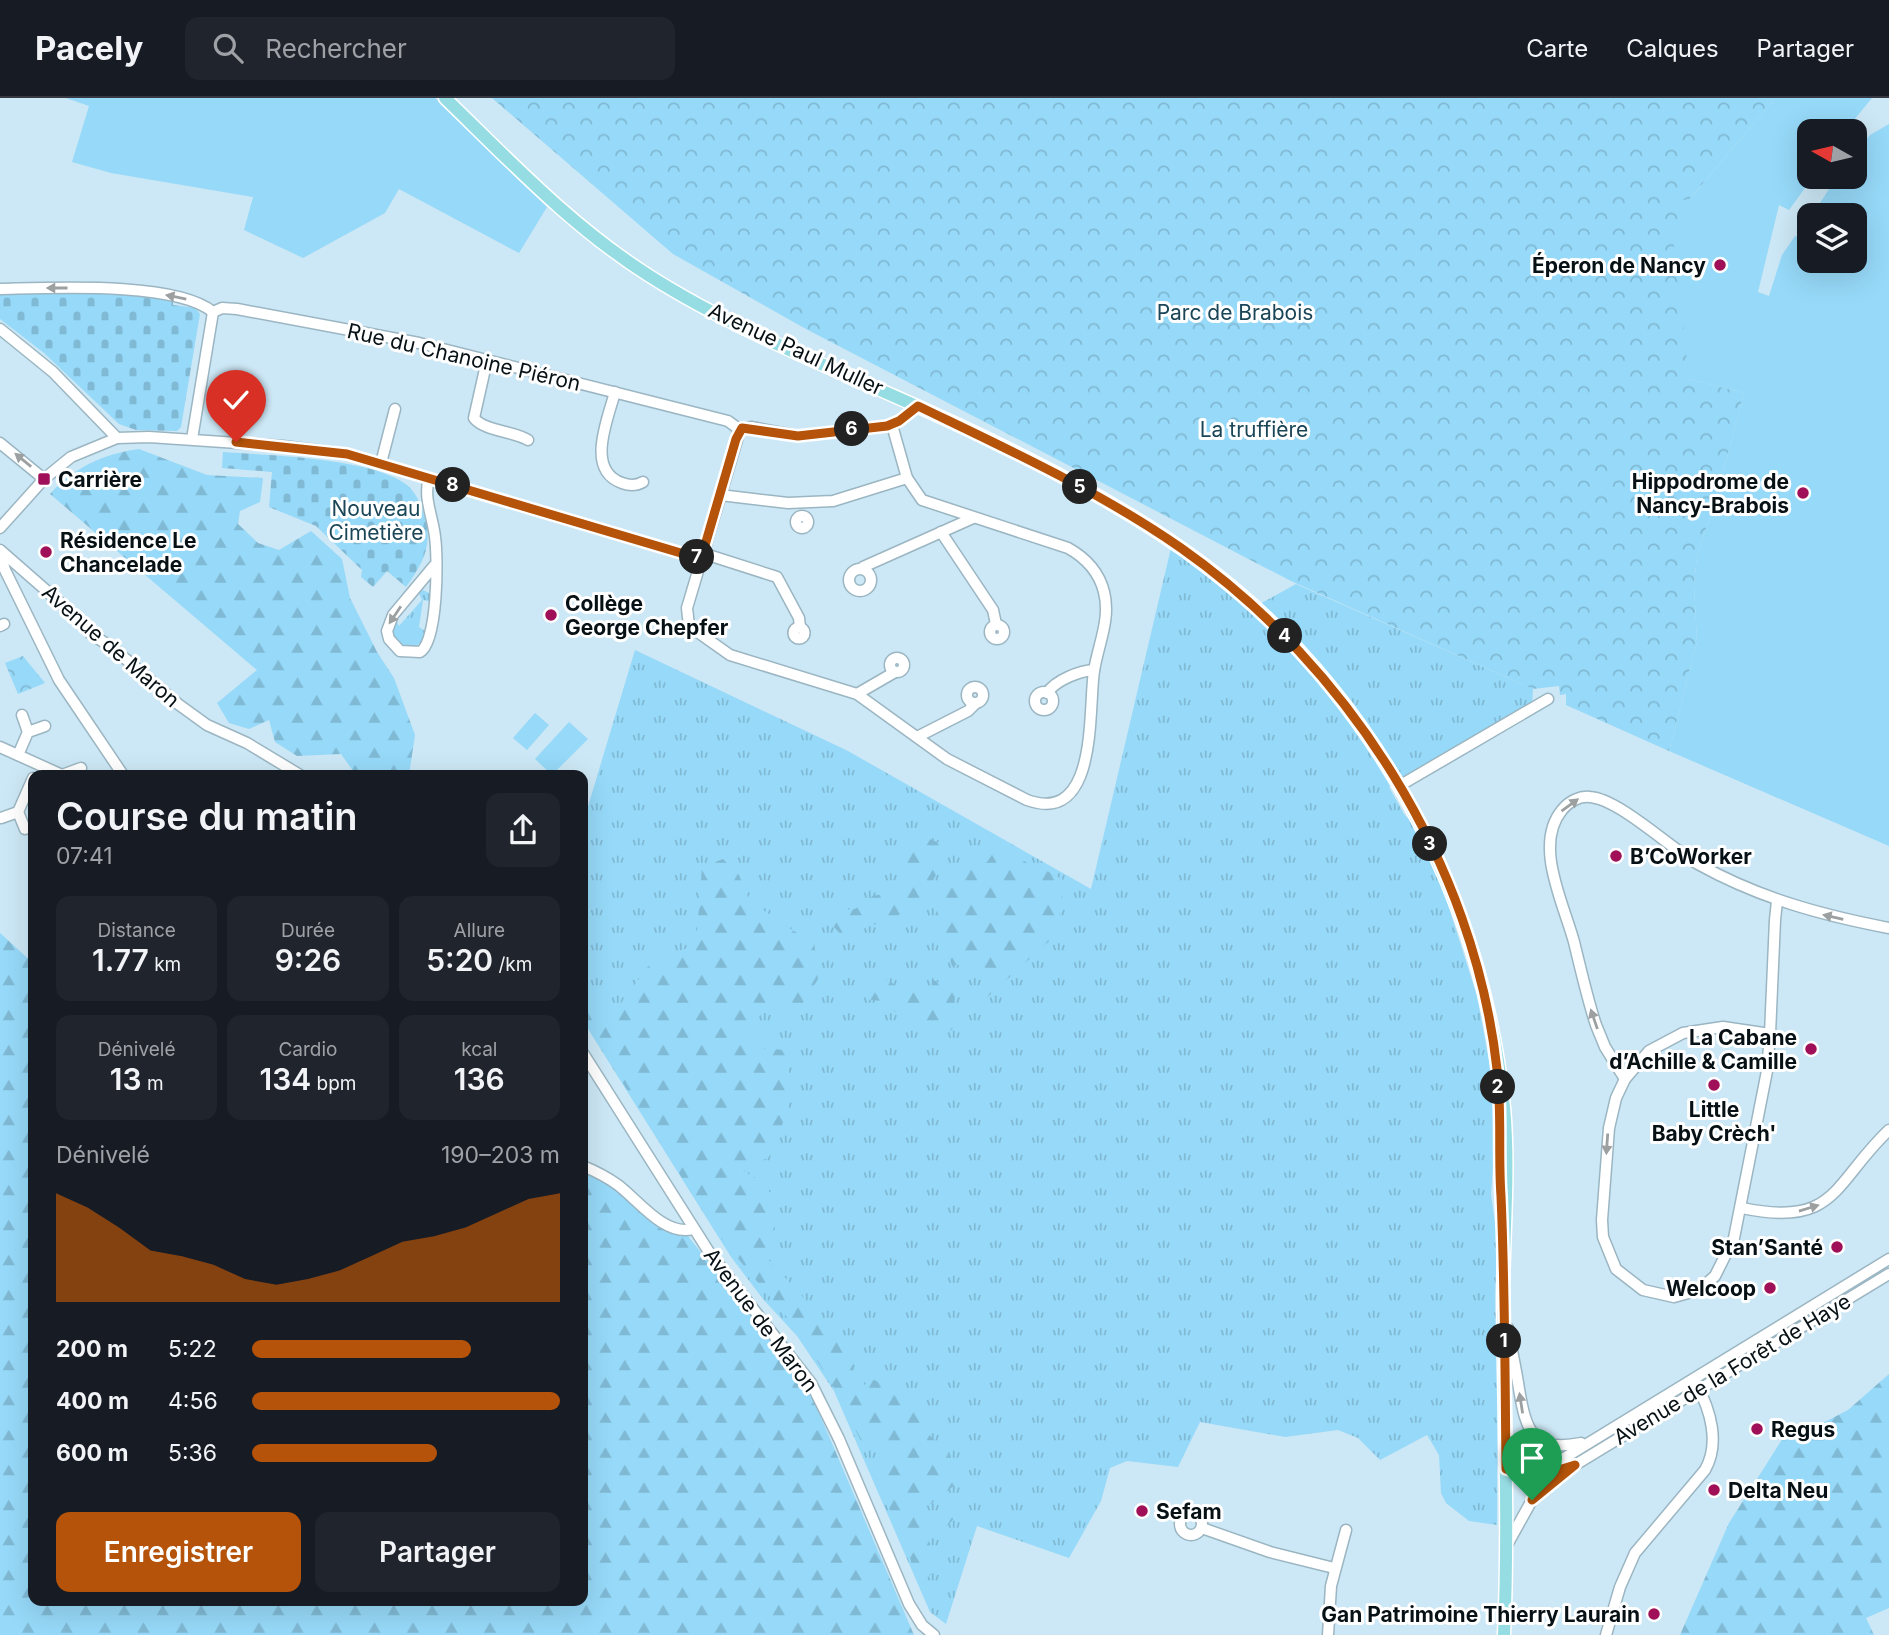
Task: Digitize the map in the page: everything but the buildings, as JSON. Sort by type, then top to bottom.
[{"type":"main road","name":"Avenue Paul Muller","points":[[445,98],[540,192],[601,242],[648,275],[709,309],[918,406],[1070,481],[1137,520],[1210,570],[1269,620],[1312,666],[1357,721],[1399,786],[1435,856],[1463,926],[1487,1013],[1497,1074],[1504,1231],[1504,1635]]},
{"type":"street","name":"Rue du Chanoine Piéron","points":[[0,289],[125,290],[181,297],[213,312],[222,308],[237,309],[399,339],[728,421],[740,429],[751,427],[798,436],[892,425],[918,406]]},
{"type":"street","points":[[192,439],[213,312]]},
{"type":"street","points":[[0,329],[53,372],[117,438]]},
{"type":"street","points":[[487,360],[474,418],[479,424],[517,433],[528,440]]},
{"type":"street","points":[[615,393],[601,450],[603,465],[611,476],[622,483],[634,486],[643,481]]},
{"type":"street","points":[[381,463],[395,409]]},
{"type":"street","points":[[740,429],[687,608],[687,621],[693,631],[737,657],[857,694],[956,764],[1027,800],[1041,804],[1058,801],[1074,786],[1086,762],[1091,742],[1094,670],[1107,606],[1103,588],[1094,569],[1081,556],[1060,545],[922,500],[907,478],[892,425]]},
{"type":"street","points":[[0,528],[44,479],[82,451],[117,438],[192,439],[326,450],[381,463],[777,577],[799,618],[800,627]]},
{"type":"street","points":[[0,443],[44,479]]},
{"type":"street","points":[[429,478],[426,492],[436,539],[434,566],[437,584],[429,643],[420,652],[400,651],[389,639],[389,622],[434,566]]},
{"type":"street","points":[[720,495],[796,503],[842,500],[907,478]]},
{"type":"street","points":[[796,503],[799,516]]},
{"type":"street","points":[[863,567],[973,518]]},
{"type":"street","points":[[937,534],[993,610],[996,624]]},
{"type":"street","points":[[0,552],[5,570],[54,671],[120,770]]},
{"type":"street","name":"Avenue de Maron","points":[[0,552],[64,606],[90,633],[114,649],[186,710],[291,770]]},
{"type":"street","points":[[1047,693],[1051,687],[1082,671],[1094,670]]},
{"type":"street","points":[[857,694],[895,672]]},
{"type":"street","points":[[1399,786],[1548,699]]},
{"type":"street","points":[[917,737],[968,711],[975,704]]},
{"type":"street","points":[[18,755],[28,732],[22,715]]},
{"type":"street","points":[[28,732],[45,726]]},
{"type":"street","points":[[0,747],[18,755],[33,770]]},
{"type":"street","points":[[76,770],[81,768]]},
{"type":"street","points":[[24,829],[18,812],[28,790]]},
{"type":"street","points":[[1625,1079],[1605,1047],[1596,1025],[1557,887],[1552,836],[1561,811],[1581,797],[1604,800],[1698,864],[1777,901],[1833,917],[1889,928]]},
{"type":"street","points":[[1,818],[18,812]]},
{"type":"street","points":[[1770,1034],[1723,1027],[1683,1033],[1649,1051],[1625,1079],[1610,1118],[1602,1220],[1607,1251],[1616,1269],[1634,1285],[1651,1294],[1674,1297],[1693,1294],[1715,1276],[1725,1259],[1742,1208],[1766,1080],[1770,1034],[1777,901]]},
{"type":"street","name":"Avenue de Maron","points":[[588,1062],[693,1228],[811,1383],[839,1439],[909,1604],[922,1625],[934,1635]]},
{"type":"street","points":[[1742,1208],[1784,1213],[1819,1205],[1844,1186],[1889,1130]]},
{"type":"street","points":[[588,1169],[618,1184],[670,1227],[684,1231],[693,1228]]},
{"type":"street","name":"Avenue de la Forêt de Haye","points":[[1506,1469],[1556,1463],[1889,1259]]},
{"type":"street","name":"Avenue de la Forêt de Haye","points":[[1506,1547],[1532,1500],[1575,1465],[1889,1274]]},
{"type":"street","name":"Avenue de la Forêt de Haye","points":[[1503,1306],[1527,1425],[1540,1440],[1553,1446],[1588,1442]]},
{"type":"street","points":[[1606,1635],[1620,1587],[1635,1553],[1705,1470],[1712,1458],[1714,1439],[1693,1378]]},
{"type":"street","name":"Avenue de la Forêt de Haye","points":[[1506,1469],[1520,1474],[1539,1475],[1575,1465]]},
{"type":"street","points":[[1202,1528],[1270,1552],[1334,1568]]},
{"type":"street","points":[[1328,1635],[1334,1568],[1346,1530]]},
{"type":"green space","points":[[66,98],[435,98],[547,207],[519,253],[399,189],[385,213],[303,258],[244,230],[253,197],[111,173],[72,162],[89,106]]},
{"type":"green space","name":"Parc de Brabois","points":[[492,98],[1775,98],[1689,200],[1683,200],[1689,379],[1744,393],[1715,503],[1697,555],[1694,585],[1697,642],[1669,751],[1566,705],[1566,694],[1560,695],[1559,686],[1533,689],[1291,581],[806,329],[673,254]]},
{"type":"green space","name":"Hippodrome de Nancy-Brabois","points":[[1775,98],[1872,98],[1855,119],[1797,119],[1797,189],[1804,189],[1789,210],[1779,205],[1758,292],[1769,296],[1782,255],[1795,236],[1797,273],[1867,273],[1867,203],[1820,203],[1829,189],[1867,189],[1867,138],[1889,124],[1889,846],[1669,751],[1697,642],[1694,585],[1697,555],[1715,503],[1744,393],[1689,379],[1673,236],[1683,200],[1690,199]]},
{"type":"green space","points":[[67,290],[173,297],[173,305],[195,308],[200,314],[181,427],[177,431],[136,430],[119,424],[44,353],[0,319],[0,292]]},
{"type":"green space","points":[[139,449],[207,475],[263,478],[260,502],[240,511],[238,524],[258,543],[279,550],[311,531],[342,559],[350,598],[377,652],[394,678],[415,735],[410,770],[352,770],[341,754],[297,756],[275,742],[269,720],[249,729],[229,723],[217,703],[257,670],[50,494],[80,469],[113,454]]},
{"type":"green space","name":"Nouveau Cimetière","points":[[223,452],[346,463],[391,476],[407,485],[420,504],[428,538],[421,563],[412,579],[406,587],[387,571],[373,587],[361,577],[362,570],[316,526],[269,507],[272,472],[222,468]]},
{"type":"green space","points":[[1171,548],[1249,610],[1296,584],[1533,689],[1532,705],[1389,787],[1404,814],[1414,825],[1445,895],[1477,996],[1490,1066],[1495,1139],[1491,1194],[1498,1245],[1497,1525],[1469,1521],[1446,1503],[1441,1493],[1439,1455],[1427,1435],[1380,1460],[1358,1438],[1338,1430],[1285,1437],[1200,1422],[1178,1467],[1127,1461],[1110,1468],[1101,1501],[1069,1558],[977,1526],[946,1624],[930,1612],[834,1391],[797,1336],[763,1299],[731,1257],[588,1029],[588,806],[635,650],[848,751],[1091,889]]},
{"type":"green space","points":[[423,590],[429,593],[429,601],[423,600],[419,627],[425,631],[422,642],[416,646],[402,646],[393,634],[396,620],[399,626],[422,600],[419,593]]},
{"type":"green space","points":[[23,656],[45,683],[18,694],[5,663]]},
{"type":"green space","points":[[535,713],[549,725],[527,750],[513,738]]},
{"type":"green space","points":[[569,722],[588,739],[557,770],[547,770],[535,759]]},
{"type":"green space","points":[[925,837],[946,846],[935,877],[911,910],[843,937],[833,926],[843,910],[855,909],[873,896],[899,890],[904,873],[888,851]]},
{"type":"green space","points":[[1007,851],[1036,868],[1041,876],[1047,871],[1065,881],[1056,935],[980,1004],[974,999],[989,983],[993,968],[952,966],[950,959],[942,956],[932,929],[939,920],[935,901],[956,875],[987,862],[994,852]]},
{"type":"green space","points":[[723,859],[739,875],[751,904],[814,940],[818,979],[803,1003],[767,1005],[749,1032],[760,1048],[785,1050],[789,1054],[789,1108],[769,1157],[742,1170],[762,1182],[775,1208],[775,1229],[767,1258],[802,1296],[833,1342],[845,1337],[848,1341],[854,1353],[852,1370],[862,1387],[871,1379],[900,1395],[913,1408],[930,1435],[945,1447],[949,1457],[946,1468],[956,1484],[928,1506],[914,1494],[907,1496],[926,1529],[934,1562],[927,1565],[931,1574],[921,1585],[881,1488],[884,1471],[882,1443],[863,1445],[835,1389],[796,1328],[715,1231],[588,1027],[588,1000],[595,1013],[621,1003],[650,964],[696,944],[702,867]]},
{"type":"green space","points":[[0,933],[28,958],[28,1606],[588,1606],[588,1172],[660,1223],[688,1236],[800,1378],[816,1406],[914,1635],[0,1635]]},
{"type":"green space","points":[[880,978],[918,993],[932,988],[932,980],[942,983],[954,993],[953,1008],[958,1007],[964,1018],[950,1031],[937,1037],[934,1024],[913,1023],[900,1016],[884,1001],[869,1000],[866,987],[871,980]]},
{"type":"green space","points":[[1889,1374],[1889,1608],[1866,1618],[1874,1635],[1680,1635],[1729,1523],[1783,1438],[1796,1437],[1848,1410]]},
{"type":"green space","points":[[958,1496],[958,1508],[953,1519],[945,1528],[934,1533],[927,1521],[931,1513],[939,1516],[943,1502]]},
{"type":"place","name":"Éperon de Nancy","points":[[1720,265]]},
{"type":"place","name":"Carrière","points":[[44,479]]},
{"type":"place","name":"Hippodrome de Nancy-Brabois","points":[[1803,493]]},
{"type":"place","name":"Résidence Le Chancelade","points":[[46,552]]},
{"type":"place","name":"Collège George Chepfer","points":[[551,615]]},
{"type":"place","name":"B’CoWorker","points":[[1616,856]]},
{"type":"place","name":"La Cabane d’Achille & Camille","points":[[1811,1049]]},
{"type":"place","name":"Little Baby Crèch'","points":[[1714,1085]]},
{"type":"place","name":"Stan’Santé","points":[[1837,1247]]},
{"type":"place","name":"Welcoop","points":[[1770,1288]]},
{"type":"place","name":"Regus","points":[[1757,1429]]},
{"type":"place","name":"Delta Neu","points":[[1714,1490]]},
{"type":"place","name":"Sefam","points":[[1142,1511]]},
{"type":"place","name":"Gan Patrimoine Thierry Laurain","points":[[1654,1614]]},
{"type":"route","points":[[236,442],[313,448],[347,454],[701,559],[740,429],[748,426],[798,436],[877,425],[887,426],[899,421],[918,406],[1070,481],[1180,547],[1210,570],[1287,638],[1357,721],[1410,805],[1426,836],[1463,926],[1480,981],[1497,1074],[1504,1231],[1506,1469],[1520,1474],[1539,1475],[1575,1465],[1532,1500]]},
{"type":"park label","name":"La truffière","points":[[1254,429]]}]
